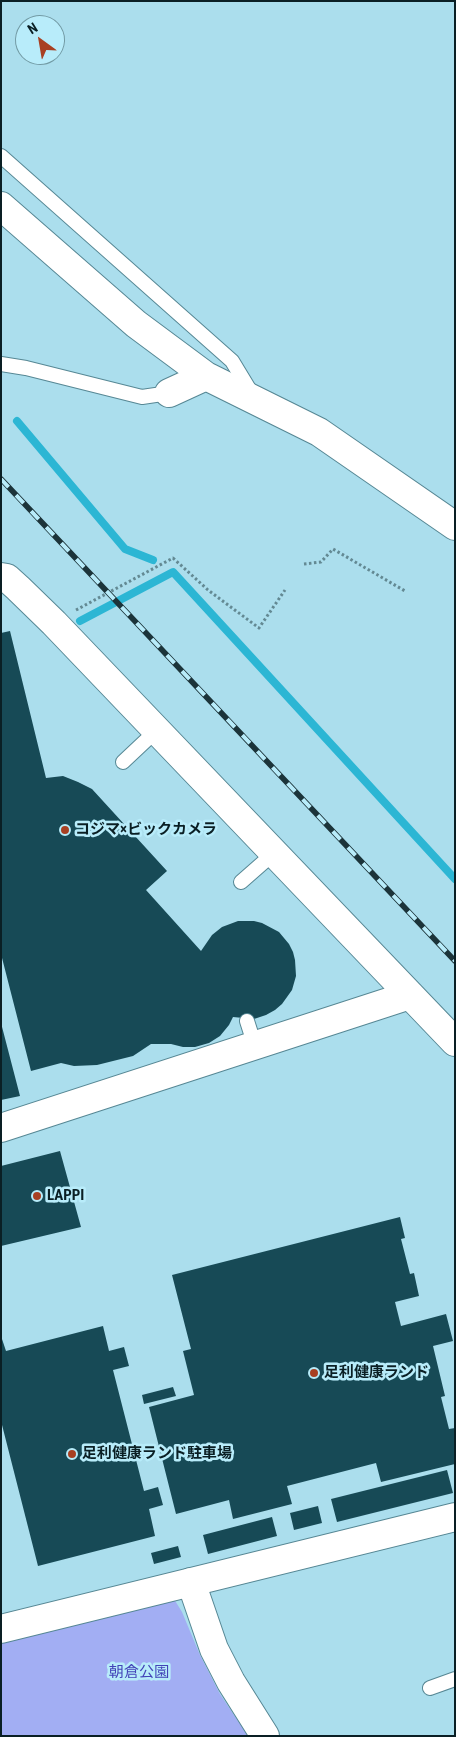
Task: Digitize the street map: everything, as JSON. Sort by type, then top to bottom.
[{"type":"street","points":[[1,206],[136,324],[206,376],[319,432],[455,526]]},
{"type":"street","points":[[169,393],[206,376]]},
{"type":"street","points":[[1,577],[7,578],[54,623],[455,1042]]},
{"type":"street","points":[[1,1128],[251,1034],[410,995]]},
{"type":"street","points":[[1,1629],[455,1517]]},
{"type":"street","points":[[191,1582],[214,1649],[231,1682],[265,1736]]},
{"type":"lane","points":[[1,156],[232,362],[256,400]]},
{"type":"lane","points":[[1,364],[26,368],[142,397],[169,393]]},
{"type":"lane","points":[[123,762],[157,730]]},
{"type":"lane","points":[[241,882],[274,853]]},
{"type":"lane","points":[[430,1688],[455,1679]]},
{"type":"path","points":[[304,564],[320,562],[333,549],[405,591]]},
{"type":"path","points":[[54,623],[173,558],[208,590],[259,628],[286,590]]},
{"type":"green space","name":"朝倉公園","points":[[174,1599],[182,1612],[200,1655],[220,1694],[248,1736],[1,1736],[1,1642]]},
{"type":"building","name":"コジマ×ビックカメラ","points":[[10,631],[46,778],[63,776],[92,789],[167,871],[146,890],[201,951],[212,935],[222,927],[238,921],[262,923],[279,932],[293,952],[296,976],[292,990],[275,1010],[254,1019],[233,1017],[220,1036],[209,1043],[195,1047],[151,1044],[133,1056],[97,1065],[74,1066],[61,1063],[31,1071],[1,954],[1,633]]},
{"type":"building","points":[[1,1023],[20,1096],[1,1100]]},
{"type":"building","name":"LAPPI","points":[[60,1151],[81,1227],[1,1246],[1,1166]]},
{"type":"building","name":"足利健康ランド","points":[[400,1217],[405,1238],[401,1239],[410,1274],[414,1273],[419,1296],[395,1302],[401,1326],[446,1314],[453,1341],[433,1346],[445,1396],[441,1397],[449,1429],[455,1428],[455,1464],[381,1482],[376,1463],[287,1486],[292,1504],[233,1519],[229,1500],[176,1514],[149,1407],[194,1395],[183,1351],[191,1349],[172,1275]]},
{"type":"building","name":"足利健康ランド駐車場","points":[[103,1326],[109,1351],[124,1347],[129,1366],[113,1370],[144,1491],[158,1487],[163,1505],[149,1509],[155,1536],[38,1566],[1,1421],[1,1336],[6,1351]]},
{"type":"building","points":[[173,1387],[176,1396],[144,1404],[142,1395]]},
{"type":"building","points":[[447,1470],[453,1493],[337,1522],[331,1499]]},
{"type":"building","points":[[318,1506],[322,1523],[294,1530],[290,1513]]},
{"type":"building","points":[[272,1517],[277,1536],[208,1554],[203,1535]]},
{"type":"building","points":[[178,1546],[181,1557],[154,1564],[151,1553]]},
{"type":"waterway","points":[[17,421],[125,549],[153,560]]},
{"type":"waterway","points":[[80,621],[173,572],[455,879]]},
{"type":"railway","points":[[1,479],[455,961]]},
{"type":"place","name":"コジマ×ビックカメラ","points":[[65,830]]},
{"type":"place","name":"LAPPI","points":[[37,1196]]},
{"type":"place","name":"足利健康ランド","points":[[314,1373]]},
{"type":"place","name":"足利健康ランド駐車場","points":[[72,1454]]}]
